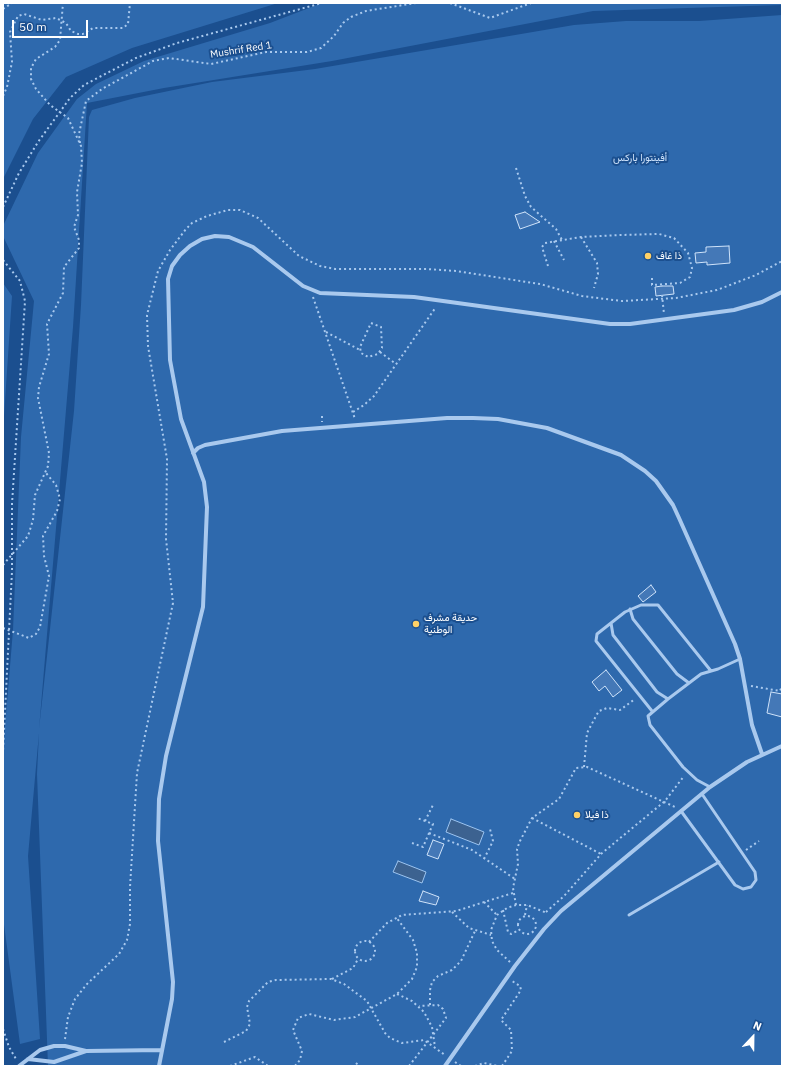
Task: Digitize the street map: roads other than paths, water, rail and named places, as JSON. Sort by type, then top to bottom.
[{"type":"street","points":[[159,1066],[172,998],[173,982],[158,841],[159,799],[166,756],[200,624],[205,588],[207,499],[204,482],[176,400],[168,341],[168,279],[172,266],[180,255],[190,246],[202,239],[215,236],[229,237],[242,241],[253,247],[296,282],[310,290],[330,295],[399,296],[610,324],[665,319],[743,308],[762,302],[782,292]]},
{"type":"street","points":[[193,453],[201,446],[260,434],[447,418],[498,419],[547,428],[608,448],[628,458],[656,481],[673,505],[729,629],[740,659],[752,725],[762,754]]},
{"type":"street","points":[[445,1066],[506,978],[556,916],[710,787],[734,770],[762,754],[782,746]]},
{"type":"street","points":[[19,1066],[40,1050],[54,1046],[65,1046],[86,1051],[161,1050]]},
{"type":"street","points":[[28,1059],[54,1062],[86,1051]]},
{"type":"lane","points":[[652,712],[596,641],[597,634],[630,609],[651,604],[661,608],[711,671]]},
{"type":"lane","points":[[630,609],[633,619],[677,674],[689,683]]},
{"type":"lane","points":[[611,623],[613,635],[657,692],[668,699]]},
{"type":"lane","points":[[710,787],[688,772],[650,725],[648,716],[701,674],[740,659]]},
{"type":"lane","points":[[681,811],[735,885],[743,889],[747,889],[754,884],[756,876],[702,794]]},
{"type":"lane","points":[[629,915],[719,862]]},
{"type":"place","name":"ذا غاف","points":[[648,256]]},
{"type":"place","name":"حديقة مشرف الوطنية","points":[[416,624]]},
{"type":"place","name":"ذا فيلا","points":[[577,815]]},
{"type":"park label","name":"أفينتورا باركس","points":[[640,158]]}]
